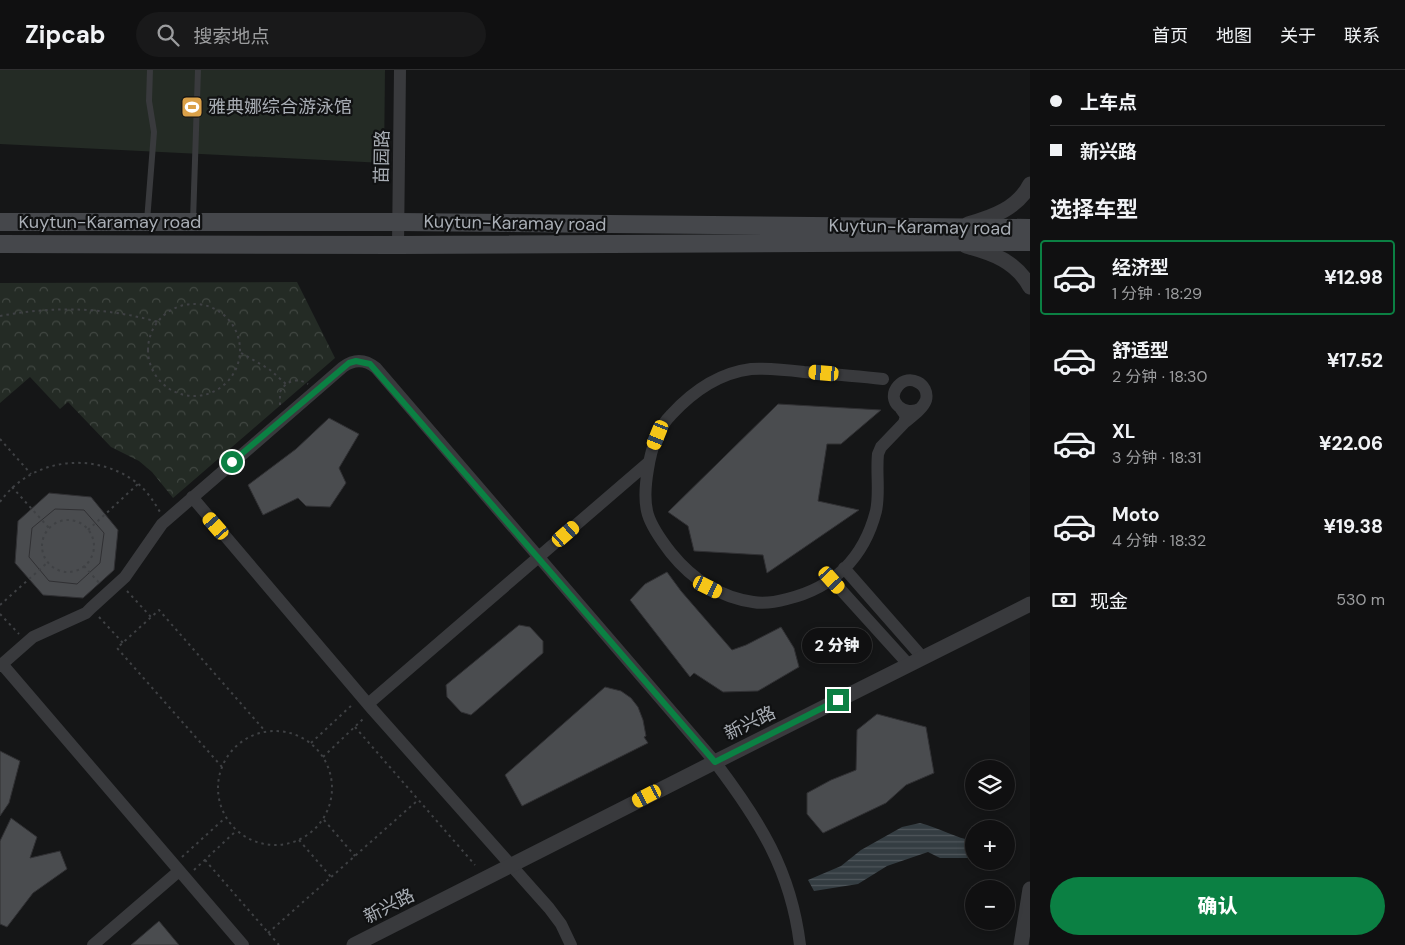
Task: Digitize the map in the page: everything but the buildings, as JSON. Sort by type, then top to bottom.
[{"type":"main road","name":"Kuytun-Karamay road","points":[[0,222],[398,222],[956,235],[1030,242]]},
{"type":"main road","name":"Kuytun-Karamay road","points":[[0,244],[398,245],[956,235],[1030,228]]},
{"type":"street","name":"苗园路","points":[[398,245],[400,70]]},
{"type":"street","points":[[956,235],[1000,214],[1017,201],[1030,184]]},
{"type":"street","points":[[956,235],[1004,259],[1016,269],[1030,287]]},
{"type":"street","points":[[243,945],[1,665],[33,637],[86,613],[125,577],[166,520],[314,391],[349,363],[356,361],[370,364],[715,762],[740,795],[769,841],[782,870],[792,901],[800,945]]},
{"type":"street","points":[[751,369],[911,380],[920,383],[925,390],[926,400],[921,408],[881,447],[878,454],[876,509],[868,536],[860,550],[832,580],[794,597],[767,602],[754,602],[726,596],[708,587],[691,575],[655,532],[648,517],[646,503],[645,484],[649,462],[663,423],[681,403],[699,389],[722,376],[751,369]]},
{"type":"street","points":[[883,378],[891,385],[895,402],[906,416],[904,423]]},
{"type":"street","points":[[894,393],[902,382],[911,380]]},
{"type":"street","points":[[901,409],[911,412],[921,408]]},
{"type":"street","points":[[368,703],[649,462]]},
{"type":"street","points":[[192,497],[368,703],[553,913],[561,924],[571,945]]},
{"type":"street","points":[[844,568],[923,658]]},
{"type":"street","points":[[832,580],[908,665]]},
{"type":"street","name":"新兴路","points":[[354,945],[1030,604]]},
{"type":"street","points":[[93,945],[179,871]]},
{"type":"street","points":[[1021,945],[1030,889]]},
{"type":"lane","points":[[147,222],[154,132],[149,101],[150,70]]},
{"type":"lane","points":[[193,222],[198,70]]},
{"type":"path","points":[[189,304],[205,305],[220,311],[232,322],[239,337],[240,352],[237,368],[228,382],[216,391],[202,396],[188,396],[174,392],[162,383],[153,372],[148,358],[148,344],[152,330],[158,322],[174,308],[189,304]]},
{"type":"path","points":[[0,316],[41,311],[90,310],[140,316],[158,322]]},
{"type":"path","points":[[240,352],[269,369],[286,384]]},
{"type":"path","points":[[287,415],[280,405],[279,399],[280,392],[286,384],[293,380],[299,380],[305,382],[314,391]]},
{"type":"path","points":[[0,439],[31,474]]},
{"type":"path","points":[[0,501],[12,487],[31,474],[49,466],[63,463],[91,463],[118,471],[138,484],[152,499],[166,520]]},
{"type":"path","points":[[88,530],[138,484]]},
{"type":"path","points":[[12,487],[49,528]]},
{"type":"path","points":[[64,521],[73,521],[81,524],[88,530],[94,545],[90,560],[84,566],[77,571],[61,572],[47,563],[43,555],[42,546],[43,537],[49,528],[64,521]]},
{"type":"path","points":[[0,605],[47,563]]},
{"type":"path","points":[[84,566],[99,583]]},
{"type":"path","points":[[119,582],[151,617]]},
{"type":"path","points":[[91,608],[123,643]]},
{"type":"path","points":[[222,767],[117,648],[158,610],[265,731]]},
{"type":"path","points":[[0,614],[13,629],[28,641]]},
{"type":"path","points":[[323,757],[355,727],[368,703]]},
{"type":"path","points":[[311,744],[368,703]]},
{"type":"path","points":[[355,727],[475,864]]},
{"type":"path","points":[[265,731],[287,731],[304,738],[318,749],[328,765],[332,782],[331,801],[323,819],[313,831],[299,840],[276,846],[256,843],[236,831],[225,818],[218,800],[217,779],[224,760],[236,745],[252,735],[265,731]]},
{"type":"path","points":[[268,933],[418,800]]},
{"type":"path","points":[[179,871],[225,818]]},
{"type":"path","points":[[323,819],[355,856]]},
{"type":"path","points":[[179,871],[205,860],[236,831]]},
{"type":"path","points":[[299,840],[331,877]]},
{"type":"path","points":[[205,860],[279,945]]},
{"type":"green space","name":"雅典娜综合游泳馆","points":[[0,70],[385,70],[384,163],[0,144]]},
{"type":"green space","points":[[297,282],[335,358],[173,498],[152,472],[139,461],[111,447],[68,402],[60,409],[30,377],[0,403],[0,283]]},
{"type":"shaded area","points":[[920,823],[965,839],[965,858],[940,858],[928,852],[887,866],[858,884],[814,891],[808,880],[841,866],[861,850],[902,827]]},
{"type":"place","name":"雅典娜综合游泳馆","points":[[192,107]]},
{"type":"route","points":[[232,462],[343,367],[349,363],[363,361],[376,368],[715,762],[838,700]]}]
